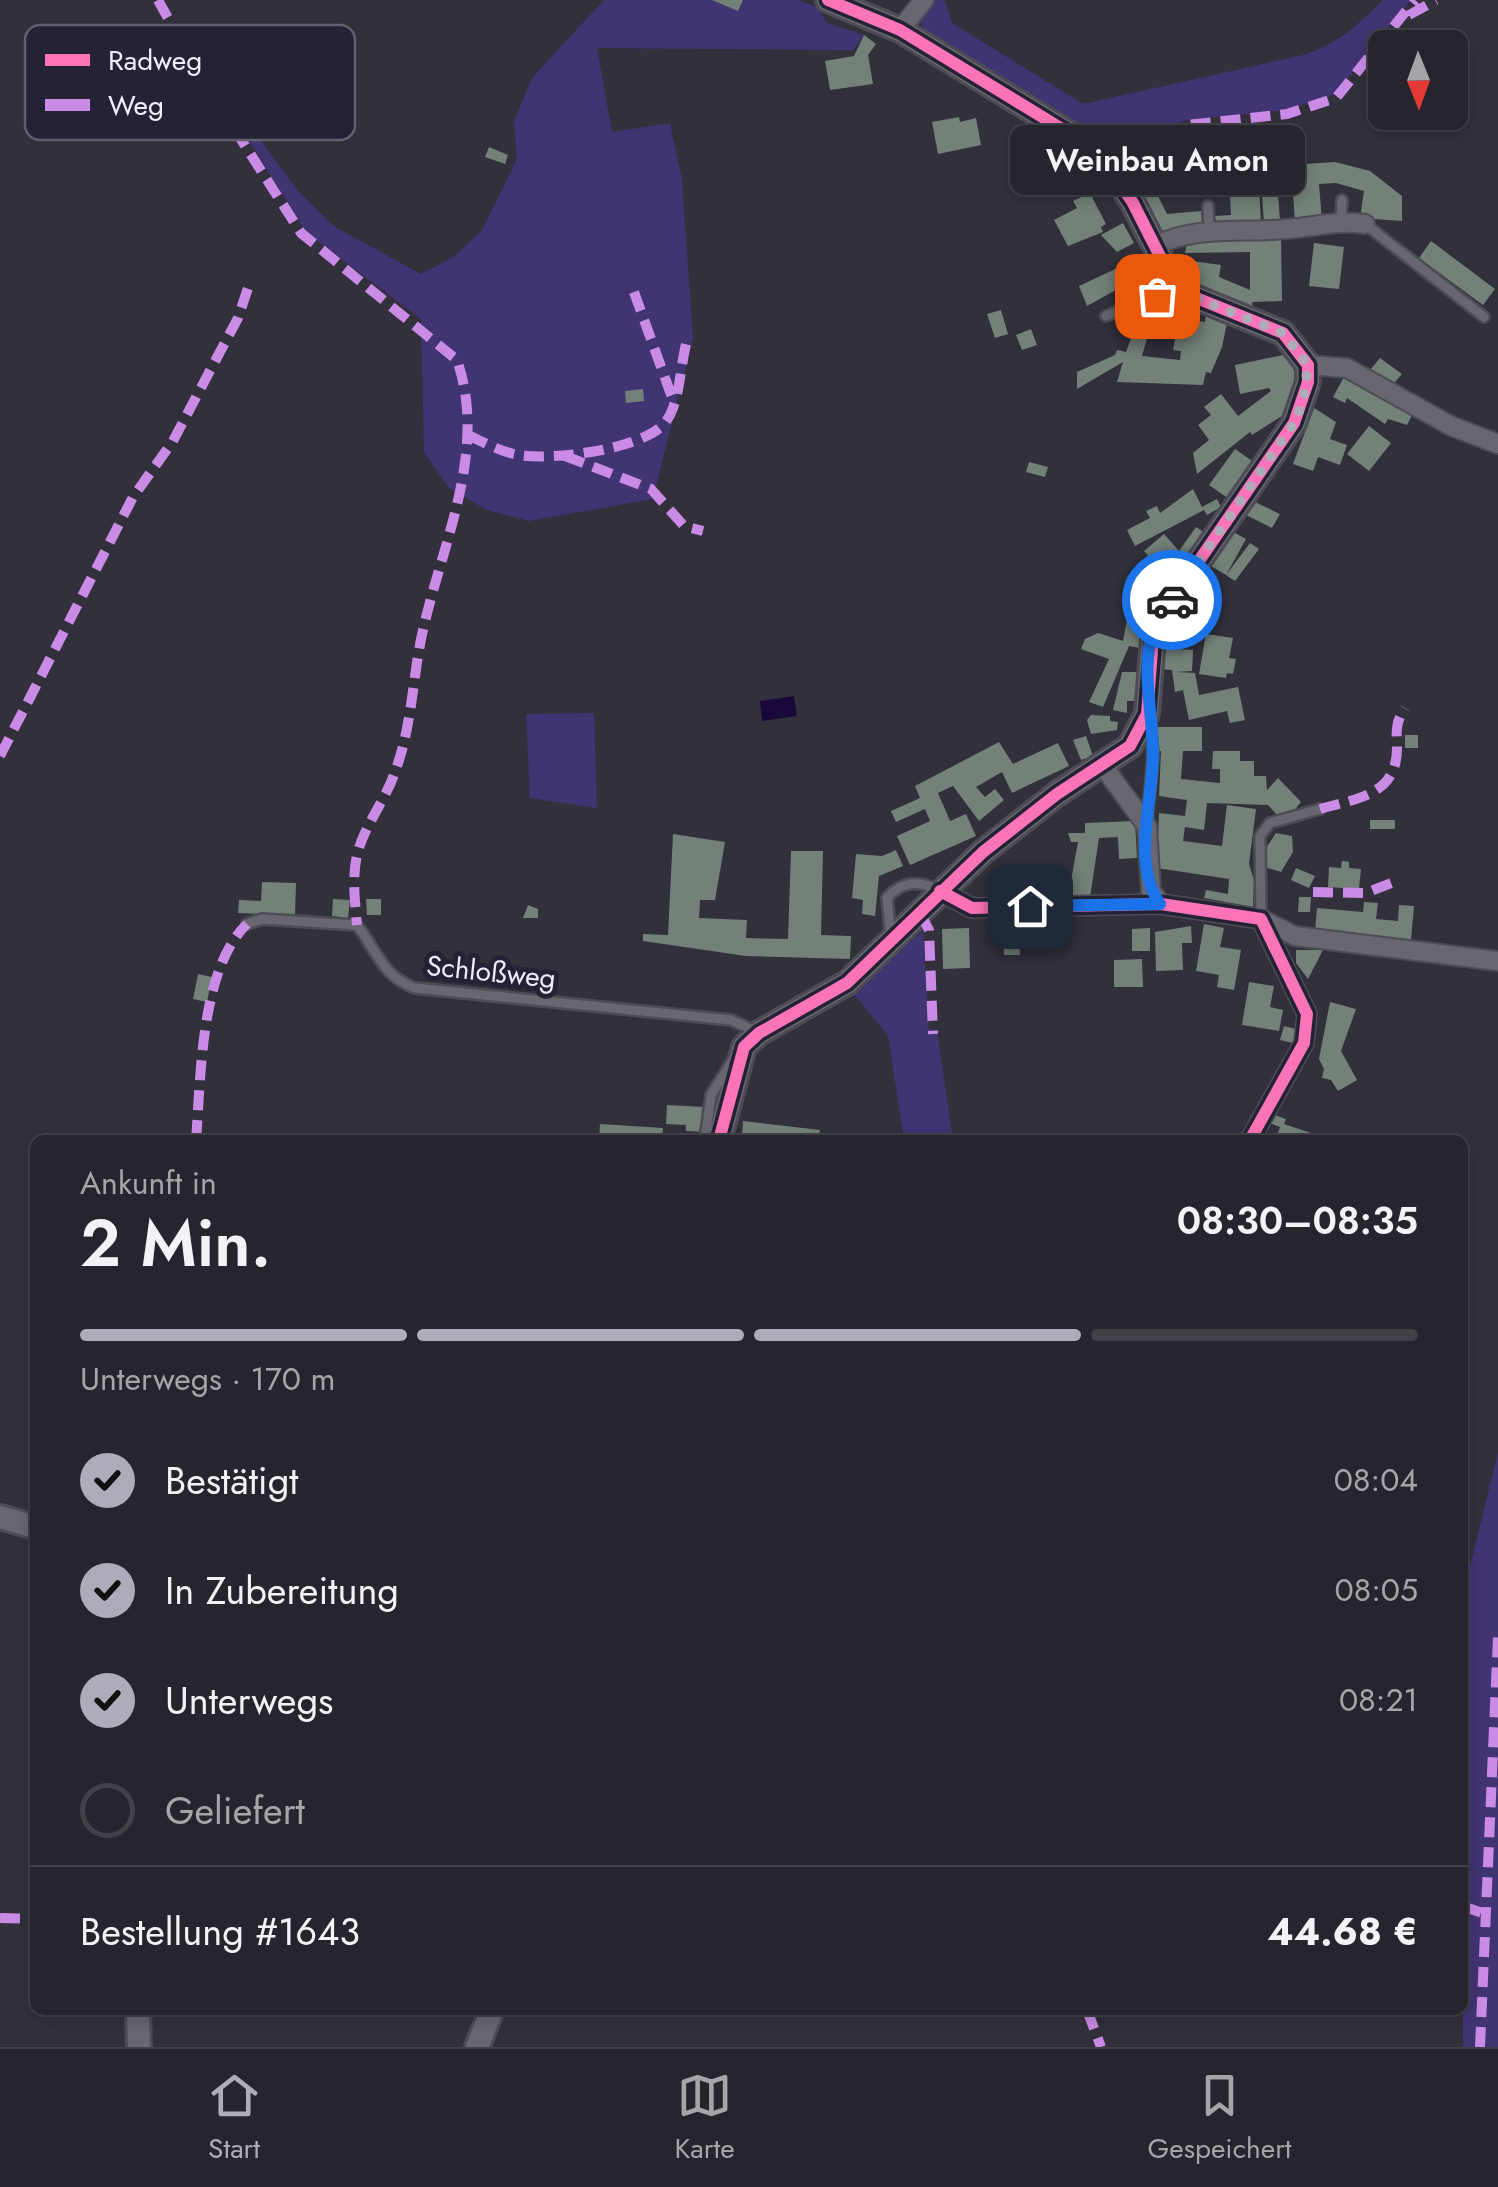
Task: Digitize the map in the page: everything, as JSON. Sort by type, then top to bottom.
[{"type":"street","points":[[722,1135],[751,1040],[848,984],[940,892],[1057,794],[1130,746],[1147,714],[1154,626],[1294,423],[1303,402],[1308,365],[1283,333],[1184,293],[1172,280],[1114,170],[1098,151],[900,30],[828,0]]},
{"type":"street","points":[[900,30],[924,0]]},
{"type":"street","points":[[1155,246],[1173,236],[1209,232],[1285,230],[1341,220],[1365,224]]},
{"type":"street","points":[[1308,365],[1347,368],[1451,426],[1498,444]]},
{"type":"street","points":[[1111,760],[1147,826],[1152,892],[1160,904]]},
{"type":"street","points":[[940,892],[972,908],[1160,904],[1261,918],[1295,936],[1498,961]]},
{"type":"street","points":[[1253,1135],[1304,1043],[1307,1014],[1261,918]]},
{"type":"street","points":[[0,1516],[30,1525]]},
{"type":"street","points":[[138,2015],[139,2047]]},
{"type":"street","points":[[477,2047],[490,2015]]},
{"type":"lane","points":[[1341,220],[1342,200]]},
{"type":"lane","points":[[1208,206],[1209,232]]},
{"type":"lane","points":[[1365,224],[1484,317]]},
{"type":"lane","points":[[1106,316],[1157,296],[1172,280]]},
{"type":"lane","points":[[1147,714],[1153,756],[1147,826]]},
{"type":"lane","points":[[1111,760],[1153,756]]},
{"type":"lane","points":[[1261,918],[1260,836],[1270,823],[1320,809]]},
{"type":"lane","points":[[891,940],[887,898],[896,888],[925,883],[940,892]]},
{"type":"lane","name":"Schloßweg","points":[[247,924],[262,919],[357,925],[380,964],[400,983],[415,988],[731,1020],[751,1040]]},
{"type":"lane","points":[[706,1135],[710,1094],[721,1072],[751,1040]]},
{"type":"shaded area","points":[[604,0],[797,0],[817,7],[827,23],[864,35],[853,50],[597,48],[612,132],[670,123],[682,179],[693,338],[653,499],[529,521],[487,510],[449,488],[424,452],[421,319],[306,232],[248,140],[260,140],[298,191],[335,227],[421,274],[455,256],[482,230],[517,159],[514,121],[532,78]]},
{"type":"shaded area","points":[[933,0],[945,0],[952,23],[1083,104],[1303,55],[1347,33],[1383,0],[1411,0],[1387,30],[1368,30],[1368,53],[1335,94],[1286,110],[1186,120],[1135,147],[1117,147],[925,34],[919,15]]},
{"type":"shaded area","points":[[794,696],[797,716],[762,721],[760,701]]},
{"type":"shaded area","points":[[594,713],[597,808],[530,798],[526,714]]},
{"type":"shaded area","points":[[923,931],[929,1029],[937,1030],[952,1135],[903,1135],[888,1035],[851,991]]},
{"type":"shaded area","points":[[1498,1453],[1498,2047],[1463,2047],[1463,2015],[1468,2015],[1468,1574]]},
{"type":"building","points":[[712,0],[743,0],[738,11]]},
{"type":"building","points":[[864,35],[876,44],[868,55],[873,84],[830,90],[825,61],[854,56]]},
{"type":"building","points":[[959,117],[960,122],[976,118],[981,145],[938,154],[932,122]]},
{"type":"building","points":[[1241,125],[1243,166],[1230,167],[1226,139],[1194,141],[1194,128]]},
{"type":"building","points":[[489,147],[508,155],[505,164],[485,157]]},
{"type":"building","points":[[1335,162],[1370,171],[1402,196],[1402,221],[1360,218],[1364,191],[1336,183],[1319,184],[1322,221],[1295,223],[1293,192],[1278,193],[1280,221],[1264,223],[1260,167]]},
{"type":"building","points":[[1258,170],[1261,223],[1216,226],[1215,216],[1231,215],[1230,194],[1180,197],[1179,175]]},
{"type":"building","points":[[1154,188],[1167,214],[1201,211],[1203,228],[1160,232],[1138,197]]},
{"type":"building","points":[[1090,193],[1106,224],[1101,227],[1103,232],[1068,246],[1054,220],[1077,208],[1073,201]]},
{"type":"building","points":[[1123,223],[1134,243],[1117,252],[1101,235]]},
{"type":"building","points":[[1281,235],[1282,301],[1252,302],[1253,307],[1180,276],[1184,260],[1221,265],[1219,277],[1250,290],[1250,252],[1185,253],[1188,238]]},
{"type":"building","points":[[1431,241],[1495,289],[1483,305],[1419,258]]},
{"type":"building","points":[[1314,243],[1344,247],[1339,289],[1309,286]]},
{"type":"building","points":[[1141,257],[1152,281],[1137,288],[1134,280],[1087,306],[1079,286]]},
{"type":"building","points":[[1149,305],[1171,309],[1165,330],[1150,328],[1142,356],[1180,360],[1181,351],[1173,350],[1179,318],[1205,322],[1206,314],[1228,318],[1222,347],[1211,373],[1206,372],[1203,385],[1117,382],[1123,362],[1077,389],[1077,372],[1115,355],[1117,350],[1126,352],[1141,312]]},
{"type":"building","points":[[1001,310],[1008,334],[995,338],[987,314]]},
{"type":"building","points":[[1031,329],[1037,345],[1022,350],[1016,335]]},
{"type":"building","points":[[1288,354],[1298,382],[1288,412],[1252,435],[1250,432],[1197,474],[1193,453],[1209,440],[1198,425],[1211,415],[1204,407],[1221,394],[1238,416],[1271,391],[1269,388],[1240,394],[1235,365]]},
{"type":"building","points":[[1380,358],[1402,374],[1394,383],[1370,370]]},
{"type":"building","points":[[1345,375],[1414,411],[1407,425],[1388,419],[1385,424],[1347,398],[1345,403],[1333,397]]},
{"type":"building","points":[[643,389],[644,401],[626,403],[625,391]]},
{"type":"building","points":[[1314,408],[1336,422],[1330,439],[1347,445],[1340,465],[1318,457],[1313,471],[1293,464]]},
{"type":"building","points":[[1369,426],[1391,443],[1369,471],[1347,454]]},
{"type":"building","points":[[1235,449],[1255,463],[1229,499],[1209,485]]},
{"type":"building","points":[[1029,462],[1048,467],[1045,477],[1026,472]]},
{"type":"building","points":[[1193,489],[1202,507],[1217,499],[1221,507],[1207,515],[1204,510],[1135,546],[1127,530],[1150,518],[1146,511],[1157,506],[1160,513]]},
{"type":"building","points":[[1251,500],[1280,514],[1272,528],[1244,514]]},
{"type":"building","points":[[1196,527],[1210,536],[1161,599],[1152,589],[1160,582],[1153,573],[1159,568],[1144,551],[1164,534],[1179,551]]},
{"type":"building","points":[[1226,528],[1246,539],[1226,575],[1206,563]]},
{"type":"building","points":[[1250,543],[1259,549],[1235,581],[1226,575]]},
{"type":"building","points":[[1196,579],[1222,599],[1211,617],[1183,600]]},
{"type":"building","points":[[1128,615],[1145,618],[1140,648],[1129,646],[1103,707],[1089,702],[1109,659],[1081,649],[1085,639],[1098,633],[1123,641]]},
{"type":"building","points":[[1206,634],[1233,638],[1229,658],[1236,659],[1233,674],[1227,673],[1226,678],[1199,674]]},
{"type":"building","points":[[1158,648],[1193,650],[1192,671],[1176,672],[1195,673],[1199,695],[1238,687],[1245,720],[1230,723],[1227,711],[1189,720],[1183,690],[1175,692],[1172,670],[1157,669]]},
{"type":"building","points":[[1122,672],[1139,672],[1138,701],[1127,701],[1127,713],[1113,710]]},
{"type":"building","points":[[1091,715],[1110,716],[1110,721],[1118,722],[1117,730],[1091,734],[1087,720]]},
{"type":"building","points":[[1156,727],[1202,727],[1202,751],[1183,751],[1181,779],[1220,783],[1220,769],[1212,769],[1213,751],[1240,751],[1240,761],[1254,761],[1254,776],[1266,776],[1267,790],[1278,778],[1301,802],[1293,812],[1279,817],[1268,805],[1207,803],[1204,830],[1185,827],[1183,841],[1222,846],[1227,805],[1256,809],[1249,864],[1254,880],[1253,907],[1204,898],[1206,890],[1228,894],[1229,879],[1157,868],[1159,813],[1185,816],[1187,800],[1159,796],[1161,751],[1157,751]]},
{"type":"building","points":[[1405,735],[1418,735],[1418,748],[1405,748]]},
{"type":"building","points":[[1086,736],[1093,756],[1081,760],[1073,740]]},
{"type":"building","points":[[999,742],[1013,764],[1058,743],[1069,766],[1012,793],[1002,772],[976,787],[985,797],[995,789],[1004,800],[979,821],[953,786],[938,793],[950,821],[966,814],[976,836],[910,865],[897,836],[930,821],[925,809],[896,822],[891,811],[920,798],[915,786]]},
{"type":"building","points":[[1370,820],[1395,820],[1395,829],[1370,829]]},
{"type":"building","points":[[1135,821],[1137,858],[1119,859],[1118,837],[1099,838],[1090,897],[1068,897],[1078,842],[1071,842],[1068,833],[1085,833],[1085,823]]},
{"type":"building","points":[[1276,833],[1292,836],[1293,852],[1281,872],[1262,866],[1264,851]]},
{"type":"building","points":[[673,834],[725,842],[715,900],[700,900],[699,918],[747,920],[746,938],[788,939],[791,851],[823,851],[821,935],[851,936],[850,959],[746,956],[643,941],[643,934],[668,935]]},
{"type":"building","points":[[896,850],[903,866],[879,876],[875,916],[862,914],[863,900],[852,898],[856,854],[882,856]]},
{"type":"building","points":[[1342,861],[1349,862],[1349,868],[1361,869],[1359,889],[1328,887],[1329,867],[1341,868]]},
{"type":"building","points":[[1296,868],[1315,876],[1309,888],[1291,880]]},
{"type":"building","points":[[262,882],[296,883],[295,915],[238,913],[239,900],[261,901]]},
{"type":"building","points":[[1299,897],[1311,897],[1310,912],[1298,912]]},
{"type":"building","points":[[333,899],[350,900],[348,918],[332,916]]},
{"type":"building","points":[[366,899],[381,899],[381,915],[367,915]]},
{"type":"building","points":[[1364,902],[1378,903],[1376,919],[1398,921],[1399,905],[1414,906],[1411,940],[1315,931],[1317,908],[1363,912]]},
{"type":"building","points":[[528,905],[538,909],[538,918],[523,918]]},
{"type":"building","points":[[1204,924],[1224,928],[1220,947],[1241,950],[1234,990],[1217,987],[1219,975],[1196,971]]},
{"type":"building","points":[[1191,926],[1192,943],[1182,943],[1183,970],[1156,971],[1155,932]]},
{"type":"building","points":[[969,928],[970,968],[943,969],[942,929]]},
{"type":"building","points":[[1150,928],[1150,951],[1132,951],[1132,929]]},
{"type":"building","points":[[1019,931],[1020,955],[1004,955],[1003,932]]},
{"type":"building","points":[[1296,950],[1323,950],[1308,979],[1296,963]]},
{"type":"building","points":[[1142,959],[1143,987],[1114,987],[1114,960]]},
{"type":"building","points":[[198,974],[212,977],[207,1002],[193,999]]},
{"type":"building","points":[[1249,982],[1274,986],[1270,1007],[1283,1010],[1279,1031],[1242,1025]]},
{"type":"building","points":[[1330,1002],[1356,1009],[1341,1051],[1357,1080],[1338,1091],[1331,1080],[1322,1078],[1324,1069],[1319,1059]]},
{"type":"building","points":[[1284,1026],[1296,1029],[1293,1043],[1280,1040]]},
{"type":"building","points":[[667,1105],[704,1107],[703,1132],[686,1131],[686,1125],[666,1124]]},
{"type":"building","points":[[1272,1114],[1286,1119],[1284,1124],[1317,1135],[1278,1135],[1280,1127],[1269,1123]]},
{"type":"building","points":[[743,1121],[820,1130],[819,1135],[742,1134]]},
{"type":"building","points":[[600,1124],[663,1128],[662,1135],[599,1135]]},
{"type":"marked path","points":[[158,0],[172,25]]},
{"type":"marked path","points":[[1114,170],[1138,151],[1187,125],[1287,114],[1336,98],[1415,0]]},
{"type":"marked path","points":[[1409,15],[1436,0]]},
{"type":"marked path","points":[[241,140],[301,233],[457,360],[465,394],[468,428],[459,495],[423,630],[401,754],[359,848],[354,886],[357,925]]},
{"type":"marked path","points":[[0,756],[133,497],[173,441],[238,318],[249,285]]},
{"type":"marked path","points":[[634,292],[673,400]]},
{"type":"marked path","points":[[468,435],[506,452],[534,456],[598,451],[641,439],[657,430],[672,411],[688,337]]},
{"type":"marked path","points":[[565,456],[651,489],[684,526],[703,531]]},
{"type":"marked path","points":[[1320,809],[1361,797],[1383,785],[1396,762],[1397,726],[1405,708]]},
{"type":"marked path","points":[[1313,892],[1366,893],[1394,882]]},
{"type":"marked path","points":[[920,913],[929,930],[933,1034]]},
{"type":"marked path","points":[[196,1135],[202,1056],[212,996],[220,968],[247,924]]},
{"type":"marked path","points":[[1480,2047],[1498,1637]]},
{"type":"marked path","points":[[1468,1908],[1485,1914]]},
{"type":"marked path","points":[[0,1918],[30,1919]]},
{"type":"marked path","points":[[1089,2015],[1101,2047]]},
{"type":"cycle path","points":[[720,1135],[744,1047],[759,1033],[847,983],[983,852],[1057,794],[1130,746],[1147,714],[1154,626],[1294,423],[1308,382],[1308,365],[1283,333],[1184,293],[1172,280],[1133,203],[1098,151],[900,30],[828,0]]},
{"type":"cycle path","points":[[940,891],[972,908],[1161,904],[1261,919],[1307,1014],[1304,1043],[1253,1135]]},
{"type":"way so far","points":[[1157,296],[1172,280],[1184,293],[1283,333],[1299,348],[1308,365],[1308,382],[1294,423],[1172,600]]},
{"type":"place","name":"Weinbau Amon","points":[[1157,296]]},
{"type":"route","points":[[1030,906],[1160,904],[1152,892],[1146,856],[1153,756],[1152,726],[1147,714],[1149,648],[1154,626],[1172,600]]}]
